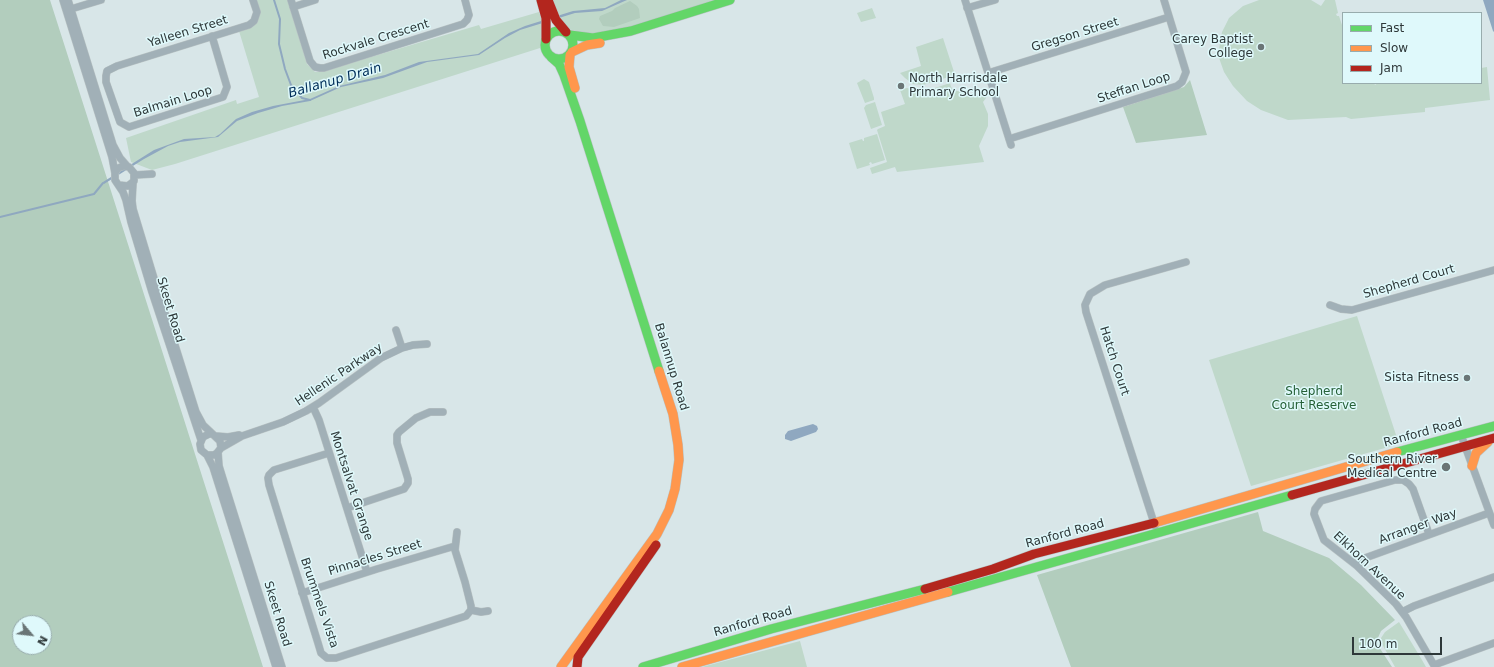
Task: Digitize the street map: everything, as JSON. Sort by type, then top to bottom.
[{"type":"main road","points":[[541,0],[546,19],[545,49],[551,57],[558,60],[563,59],[587,45],[612,41],[621,38],[631,31]]},
{"type":"main road","points":[[548,0],[556,20],[574,43],[571,53]]},
{"type":"main road","points":[[546,39],[551,33],[559,30],[568,34],[593,38],[631,31],[730,0]]},
{"type":"main road","name":"Balannup Road","points":[[561,667],[657,534],[669,510],[676,483],[679,460],[674,420],[665,379],[574,86],[570,67],[571,53]]},
{"type":"main road","name":"Balannup Road","points":[[551,57],[560,66],[564,75],[682,427],[685,456],[684,471],[676,506],[663,535],[578,657],[576,667]]},
{"type":"main road","name":"Ranford Road","points":[[682,667],[1155,528],[1333,470],[1494,426]]},
{"type":"main road","points":[[1472,466],[1476,453],[1480,448],[1494,438]]},
{"type":"main road","name":"Ranford Road","points":[[643,667],[771,629],[946,584],[1034,554],[1155,528],[1465,447],[1494,438]]},
{"type":"street","points":[[63,0],[112,157],[115,180],[119,185],[128,186],[134,179],[152,174]]},
{"type":"street","points":[[68,0],[113,145],[120,158],[131,169],[134,179]]},
{"type":"street","points":[[71,9],[101,0]]},
{"type":"street","name":"Yalleen Street","points":[[107,71],[117,66],[249,25],[254,21],[257,12],[253,0]]},
{"type":"street","points":[[292,3],[315,0]]},
{"type":"street","points":[[965,0],[988,73]]},
{"type":"street","points":[[967,8],[994,0]]},
{"type":"street","name":"Steffan Loop","points":[[988,73],[1010,142],[1177,86],[1182,82],[1186,72],[1164,0]]},
{"type":"street","name":"Rockvale Crescent","points":[[292,3],[310,61],[315,67],[324,68],[463,24],[469,15],[467,1]]},
{"type":"street","name":"Gregson Street","points":[[988,73],[1169,18]]},
{"type":"street","name":"Balmain Loop","points":[[107,71],[106,82],[120,122],[129,127],[220,99],[225,95],[227,87],[212,36]]},
{"type":"street","points":[[115,173],[118,168],[127,166]]},
{"type":"street","name":"Skeet Road","points":[[134,179],[132,201],[133,209],[191,397],[196,412],[203,425],[214,435]]},
{"type":"street","name":"Skeet Road","points":[[119,185],[126,200],[152,292],[201,440]]},
{"type":"street","name":"Hatch Court","points":[[1155,528],[1085,305],[1090,294],[1105,285],[1186,262]]},
{"type":"street","name":"Shepherd Court","points":[[1330,305],[1341,309],[1352,310],[1494,270]]},
{"type":"street","points":[[396,330],[402,348]]},
{"type":"street","name":"Hellenic Parkway","points":[[219,450],[242,436],[283,422],[313,407],[381,358],[402,348],[413,345],[427,344]]},
{"type":"street","name":"Montsalvat Grange","points":[[313,407],[319,420],[367,572]]},
{"type":"street","points":[[347,508],[404,489],[408,483],[408,479],[397,443],[397,435],[416,418],[430,412],[443,412]]},
{"type":"street","points":[[206,435],[214,435],[220,441],[219,450],[214,455],[207,455],[201,450],[201,440],[206,435]]},
{"type":"street","name":"Hellenic Parkway","points":[[214,435],[228,437],[242,436]]},
{"type":"street","points":[[1460,435],[1494,526]]},
{"type":"street","name":"Skeet Road","points":[[219,450],[219,466],[282,667]]},
{"type":"street","name":"Brummels Vista","points":[[329,453],[274,470],[268,478],[302,593],[322,653],[329,659],[336,658],[462,618],[471,610]]},
{"type":"street","name":"Skeet Road","points":[[207,455],[215,472],[276,667]]},
{"type":"street","name":"Elkhorn Avenue","points":[[1429,534],[1412,489],[1409,484],[1403,480],[1395,480],[1321,502],[1317,505],[1314,514],[1324,540],[1356,565],[1383,590],[1402,612],[1434,666]]},
{"type":"street","name":"Arranger Way","points":[[1356,565],[1365,558],[1489,513]]},
{"type":"street","points":[[457,532],[455,546],[471,603],[471,610],[481,612],[488,611]]},
{"type":"street","name":"Pinnacles Street","points":[[302,593],[455,546]]},
{"type":"street","points":[[1402,612],[1414,606],[1494,577]]},
{"type":"street","points":[[1434,666],[1494,643]]},
{"type":"street","points":[[327,666],[329,659]]},
{"type":"green space","points":[[0,0],[50,0],[263,667],[0,667]]},
{"type":"green space","points":[[256,0],[288,0],[307,64],[315,72],[320,72],[479,25],[481,29],[539,12],[543,23],[543,30],[540,48],[175,164],[152,170],[131,162],[126,138],[236,100],[237,104],[259,97],[239,31],[249,28],[257,23],[260,12]]},
{"type":"green space","points":[[551,0],[719,0],[624,29],[597,35],[567,29]]},
{"type":"green space","name":"Carey Baptist College","points":[[1259,0],[1311,0],[1321,6],[1325,0],[1335,0],[1338,13],[1336,14],[1339,16],[1342,25],[1342,84],[1482,84],[1482,68],[1487,67],[1490,100],[1425,108],[1425,112],[1351,119],[1346,117],[1288,120],[1261,110],[1247,101],[1233,86],[1224,72],[1218,55],[1222,32],[1229,18],[1243,6]]},
{"type":"green space","points":[[630,1],[639,9],[640,18],[614,27],[603,26],[599,19],[600,16]]},
{"type":"green space","points":[[872,8],[876,18],[861,22],[857,13]]},
{"type":"green space","points":[[943,38],[955,75],[923,85],[913,84],[900,73],[921,66],[916,47]]},
{"type":"green space","points":[[864,79],[869,82],[874,98],[874,100],[865,103],[857,83]]},
{"type":"green space","points":[[1190,80],[1207,135],[1136,143],[1123,107],[1184,87]]},
{"type":"green space","points":[[950,83],[954,90],[976,96],[985,94],[986,98],[983,102],[988,114],[988,126],[979,146],[984,162],[897,172],[895,167],[872,174],[870,168],[887,162],[877,130],[885,126],[881,112],[905,104],[900,90],[907,88],[916,91],[926,91]]},
{"type":"green space","points":[[875,102],[882,125],[871,129],[864,108],[866,105]]},
{"type":"green space","points":[[877,134],[885,160],[872,164],[871,162],[869,163],[870,165],[857,169],[849,143],[862,139],[864,141],[864,138]]},
{"type":"green space","name":"Shepherd Court Reserve","points":[[1357,316],[1399,444],[1251,486],[1209,360]]},
{"type":"green space","points":[[1258,512],[1263,531],[1329,558],[1361,585],[1395,620],[1381,631],[1377,640],[1379,647],[1392,667],[1071,667],[1037,575]]},
{"type":"green space","points":[[1399,622],[1426,667],[1395,667],[1382,644],[1381,638],[1385,632]]},
{"type":"green space","points":[[800,641],[807,667],[702,667]]},
{"type":"water","points":[[621,0],[627,0],[602,11],[575,13],[520,30],[479,55],[427,62],[383,78],[341,87],[310,101],[282,106],[258,113],[237,121],[218,137],[180,142],[168,146],[104,184],[103,182],[154,150],[184,139],[215,137],[236,119],[252,112],[273,106],[310,99],[339,86],[385,75],[419,62],[478,54],[509,33],[525,26],[573,11],[605,8]]},
{"type":"water","points":[[1483,0],[1494,0],[1494,32],[1493,31]]},
{"type":"water","points":[[813,424],[817,426],[818,429],[816,432],[791,441],[785,439],[785,435],[788,431]]},
{"type":"waterway","points":[[274,0],[280,19],[279,44],[285,69],[291,85],[302,98],[310,100]]},
{"type":"waterway","name":"Ballanup Drain","points":[[0,217],[94,194],[103,183]]},
{"type":"traffic: fast","points":[[570,35],[593,38],[631,31],[730,0]]},
{"type":"traffic: fast","points":[[559,31],[565,32],[569,35],[572,39],[573,45],[572,51],[569,55],[565,58],[559,59],[553,58],[549,55],[546,51],[545,45],[546,39],[549,35],[553,32],[559,31]]},
{"type":"traffic: fast","points":[[551,57],[559,64],[564,75],[580,121],[659,371]]},
{"type":"traffic: fast","points":[[1397,452],[1494,426]]},
{"type":"traffic: fast","points":[[948,592],[1292,495]]},
{"type":"traffic: fast","points":[[643,667],[771,629],[925,589]]},
{"type":"traffic: slow","points":[[572,52],[587,45],[600,43]]},
{"type":"traffic: slow","points":[[570,55],[569,67],[575,88]]},
{"type":"traffic: slow","points":[[561,667],[657,534],[669,510],[675,489],[679,460],[678,445],[673,414],[659,371]]},
{"type":"traffic: slow","points":[[1472,466],[1476,453],[1488,442]]},
{"type":"traffic: slow","points":[[1154,523],[1397,452]]},
{"type":"traffic: slow","points":[[682,667],[948,592]]},
{"type":"traffic: jam","points":[[541,0],[546,18],[546,39]]},
{"type":"traffic: jam","points":[[548,0],[556,20],[566,32]]},
{"type":"traffic: jam","points":[[1292,495],[1494,438]]},
{"type":"traffic: jam","points":[[925,589],[993,569],[1034,554],[1154,523]]},
{"type":"traffic: jam","points":[[577,667],[578,657],[656,545]]},
{"type":"place","name":"Carey Baptist College","points":[[1261,47]]},
{"type":"place","name":"North Harrisdale Primary School","points":[[901,86]]},
{"type":"place","name":"Sista Fitness","points":[[1467,378]]},
{"type":"place","name":"Southern River Medical Centre","points":[[1446,467]]}]
